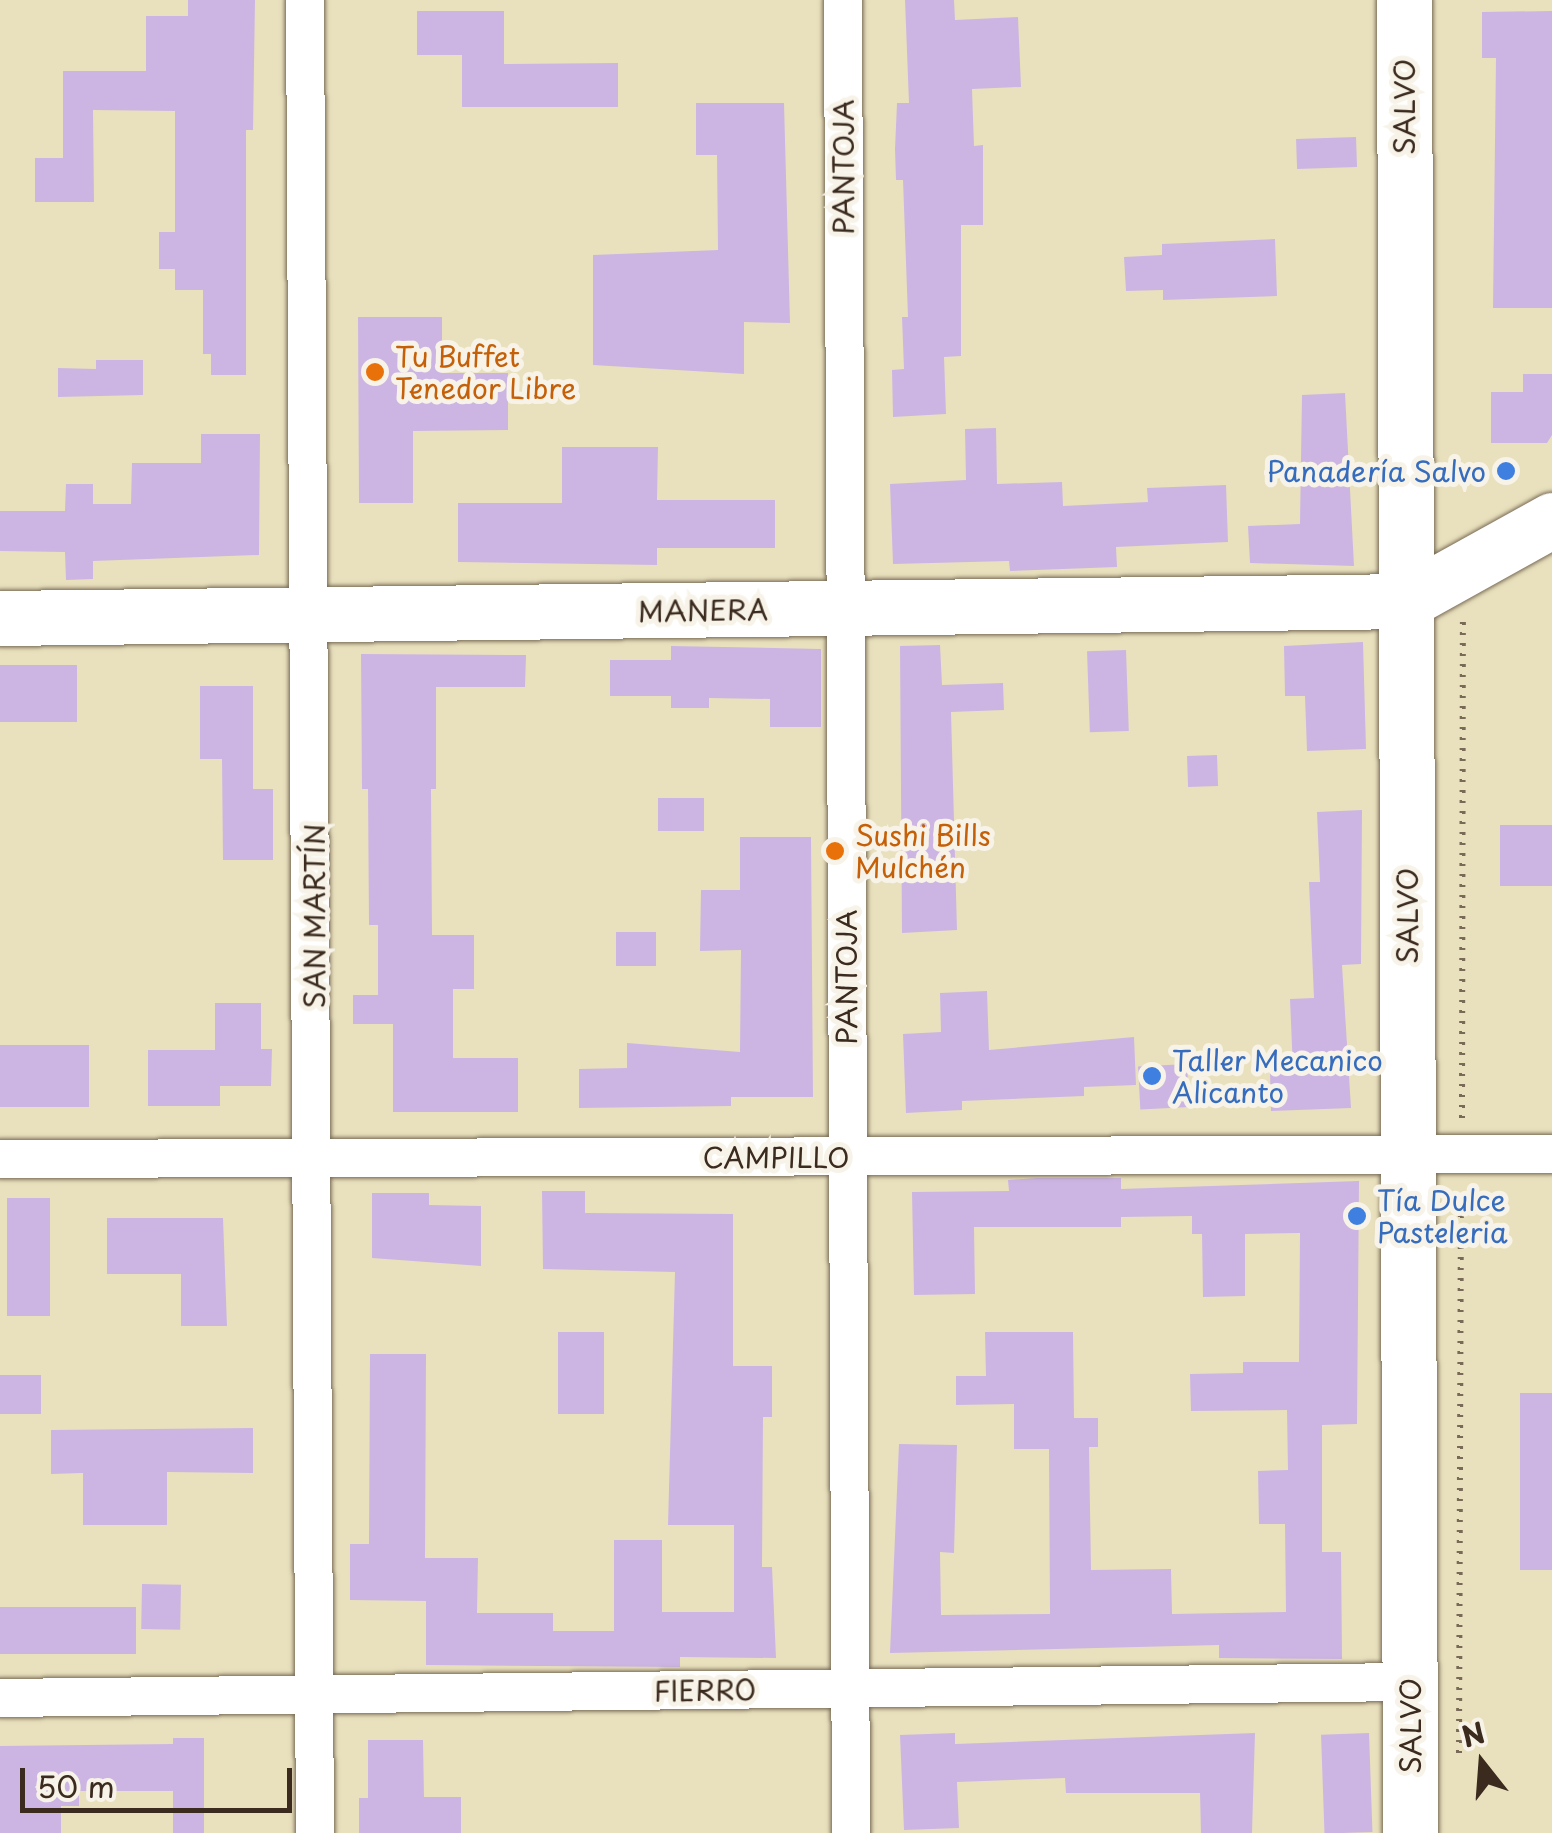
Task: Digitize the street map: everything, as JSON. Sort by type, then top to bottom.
[{"type":"main road","name":"SALVO","points":[[1404,0],[1410,1833]]},
{"type":"main road","points":[[1406,601],[1552,520]]},
{"type":"main road","name":"MANERA","points":[[0,618],[1406,601]]},
{"type":"street","name":"SAN MARTÍN","points":[[305,0],[316,1158],[314,1833]]},
{"type":"street","name":"PANTOJA","points":[[842,0],[851,1833]]},
{"type":"street","name":"CAMPILLO","points":[[0,1159],[1552,1154]]},
{"type":"street","name":"FIERRO","points":[[0,1698],[1410,1682]]},
{"type":"path","points":[[1459,1773],[1464,569]]},
{"type":"building","points":[[188,0],[255,0],[253,130],[246,130],[246,375],[211,375],[211,354],[203,354],[203,290],[175,290],[175,269],[159,269],[159,232],[175,232],[175,111],[93,110],[94,202],[35,202],[35,158],[63,158],[63,71],[146,71],[146,16],[188,16]]},
{"type":"building","points":[[905,0],[954,0],[955,20],[1018,17],[1021,87],[972,89],[974,146],[983,145],[983,225],[961,225],[961,356],[944,357],[946,414],[893,417],[892,370],[904,369],[902,317],[908,317],[903,180],[896,180],[895,149],[897,103],[909,103]]},
{"type":"building","points":[[417,11],[504,11],[504,64],[618,63],[618,107],[462,107],[462,55],[417,55]]},
{"type":"building","points":[[1552,11],[1552,308],[1493,308],[1496,58],[1482,58],[1482,12]]},
{"type":"building","points":[[696,103],[784,103],[790,323],[744,322],[744,374],[593,365],[593,255],[718,250],[717,155],[696,155]]},
{"type":"building","points":[[1356,137],[1357,167],[1297,169],[1296,139]]},
{"type":"building","points":[[1275,239],[1277,296],[1163,300],[1163,290],[1126,291],[1124,257],[1162,255],[1162,244]]},
{"type":"building","points":[[358,317],[442,317],[442,373],[508,373],[508,430],[413,431],[413,503],[359,503]]},
{"type":"building","points":[[96,360],[143,360],[143,395],[58,397],[58,368],[96,369]]},
{"type":"building","points":[[1523,374],[1552,374],[1552,435],[1547,443],[1491,443],[1491,392],[1523,392]]},
{"type":"building","points":[[1345,393],[1354,566],[1250,563],[1248,526],[1300,524],[1302,395]]},
{"type":"building","points":[[996,428],[997,484],[1062,482],[1063,506],[1148,502],[1147,488],[1226,485],[1228,542],[1116,547],[1117,567],[1010,571],[1009,561],[893,564],[890,484],[966,480],[965,429]]},
{"type":"building","points":[[201,434],[260,434],[259,555],[93,561],[93,579],[66,580],[65,552],[0,551],[0,511],[65,511],[66,484],[93,484],[93,504],[131,504],[132,463],[201,463]]},
{"type":"building","points":[[562,447],[658,447],[657,500],[775,500],[775,548],[657,548],[657,565],[458,562],[458,503],[562,503]]},
{"type":"building","points":[[1363,642],[1366,749],[1307,751],[1305,696],[1285,696],[1284,646]]},
{"type":"building","points":[[940,645],[942,685],[1003,683],[1004,710],[951,712],[957,930],[902,933],[900,646]]},
{"type":"building","points":[[671,646],[821,649],[821,727],[770,727],[770,699],[709,698],[709,708],[671,708],[671,696],[610,696],[610,660],[671,660]]},
{"type":"building","points":[[1126,650],[1129,731],[1090,732],[1087,651]]},
{"type":"building","points":[[361,654],[526,655],[525,687],[436,687],[436,789],[431,789],[432,935],[474,935],[474,989],[453,989],[453,1058],[518,1058],[518,1112],[393,1112],[393,1024],[353,1024],[353,995],[378,995],[378,925],[369,925],[368,789],[362,789]]},
{"type":"building","points":[[0,665],[77,665],[77,722],[0,722]]},
{"type":"building","points":[[200,686],[253,686],[253,789],[273,789],[273,860],[223,860],[222,759],[200,759]]},
{"type":"building","points":[[1217,755],[1218,786],[1188,787],[1187,756]]},
{"type":"building","points":[[658,798],[704,798],[704,831],[658,831]]},
{"type":"building","points":[[1362,810],[1361,964],[1342,965],[1351,1108],[1271,1111],[1270,1071],[1293,1070],[1290,999],[1314,998],[1309,882],[1320,882],[1317,812]]},
{"type":"building","points":[[1500,825],[1552,825],[1552,886],[1500,886]]},
{"type":"building","points":[[740,837],[811,837],[813,1097],[731,1097],[731,1106],[579,1108],[579,1069],[627,1068],[627,1043],[740,1052],[741,950],[700,951],[701,890],[740,890]]},
{"type":"building","points":[[616,932],[656,932],[656,966],[616,966]]},
{"type":"building","points":[[987,991],[989,1050],[1134,1037],[1136,1085],[1084,1087],[1084,1096],[962,1101],[962,1110],[906,1113],[903,1034],[941,1032],[940,993]]},
{"type":"building","points":[[215,1003],[261,1003],[261,1049],[272,1049],[271,1086],[220,1086],[220,1106],[148,1106],[148,1050],[215,1050]]},
{"type":"building","points":[[0,1045],[89,1045],[89,1107],[0,1107]]},
{"type":"building","points":[[1187,1064],[1189,1107],[1140,1110],[1138,1067]]},
{"type":"building","points":[[1121,1178],[1121,1189],[1359,1181],[1357,1424],[1322,1425],[1322,1552],[1341,1552],[1342,1659],[1219,1658],[1219,1645],[890,1653],[899,1444],[957,1445],[954,1553],[940,1552],[941,1615],[1050,1614],[1049,1449],[1014,1449],[1014,1404],[956,1405],[956,1376],[986,1376],[985,1332],[1073,1332],[1074,1418],[1098,1418],[1098,1447],[1089,1447],[1091,1570],[1171,1569],[1172,1614],[1286,1612],[1285,1524],[1259,1524],[1258,1471],[1288,1470],[1287,1410],[1191,1411],[1190,1374],[1243,1373],[1243,1362],[1299,1362],[1300,1233],[1245,1234],[1245,1296],[1203,1297],[1202,1234],[1192,1234],[1192,1216],[1121,1217],[1121,1227],[974,1227],[975,1294],[914,1295],[912,1192],[1009,1191],[1008,1180]]},
{"type":"building","points":[[542,1191],[585,1191],[585,1213],[733,1214],[733,1366],[772,1366],[772,1417],[763,1417],[762,1567],[772,1567],[776,1658],[680,1657],[680,1667],[426,1665],[426,1601],[350,1600],[350,1544],[369,1544],[370,1354],[426,1354],[425,1558],[478,1558],[477,1613],[553,1613],[553,1631],[614,1631],[614,1540],[662,1540],[662,1612],[734,1612],[734,1525],[668,1525],[675,1272],[543,1269]]},
{"type":"building","points":[[372,1193],[429,1193],[429,1205],[481,1206],[481,1266],[372,1258]]},
{"type":"building","points":[[7,1198],[50,1198],[50,1316],[7,1316]]},
{"type":"building","points":[[107,1218],[223,1218],[227,1326],[181,1326],[181,1274],[107,1274]]},
{"type":"building","points":[[558,1332],[604,1332],[604,1414],[558,1414]]},
{"type":"building","points":[[0,1375],[41,1375],[41,1414],[0,1414]]},
{"type":"building","points":[[1520,1393],[1552,1393],[1552,1570],[1520,1570]]},
{"type":"building","points":[[253,1428],[253,1473],[167,1472],[167,1525],[83,1525],[83,1473],[51,1474],[51,1430]]},
{"type":"building","points":[[142,1584],[181,1585],[180,1630],[141,1629]]},
{"type":"building","points":[[0,1607],[136,1607],[136,1654],[0,1654]]},
{"type":"building","points":[[955,1733],[955,1744],[1255,1733],[1252,1833],[1201,1833],[1200,1793],[1066,1793],[1065,1778],[957,1782],[959,1828],[904,1830],[900,1735]]},
{"type":"building","points":[[1369,1733],[1372,1832],[1324,1833],[1321,1735]]},
{"type":"building","points":[[173,1738],[204,1738],[204,1833],[173,1833],[173,1791],[79,1791],[79,1806],[61,1806],[61,1833],[0,1833],[0,1746],[173,1744]]},
{"type":"building","points":[[368,1740],[423,1740],[424,1797],[461,1797],[461,1833],[359,1833],[359,1798],[368,1798]]},
{"type":"place","name":"Tu Buffet Tenedor Libre","points":[[375,372]]},
{"type":"place","name":"Panadería Salvo","points":[[1506,471]]},
{"type":"place","name":"Sushi Bills Mulchén","points":[[835,851]]},
{"type":"place","name":"Taller Mecanico Alicanto","points":[[1152,1076]]},
{"type":"place","name":"Tía Dulce Pasteleria","points":[[1357,1216]]}]
